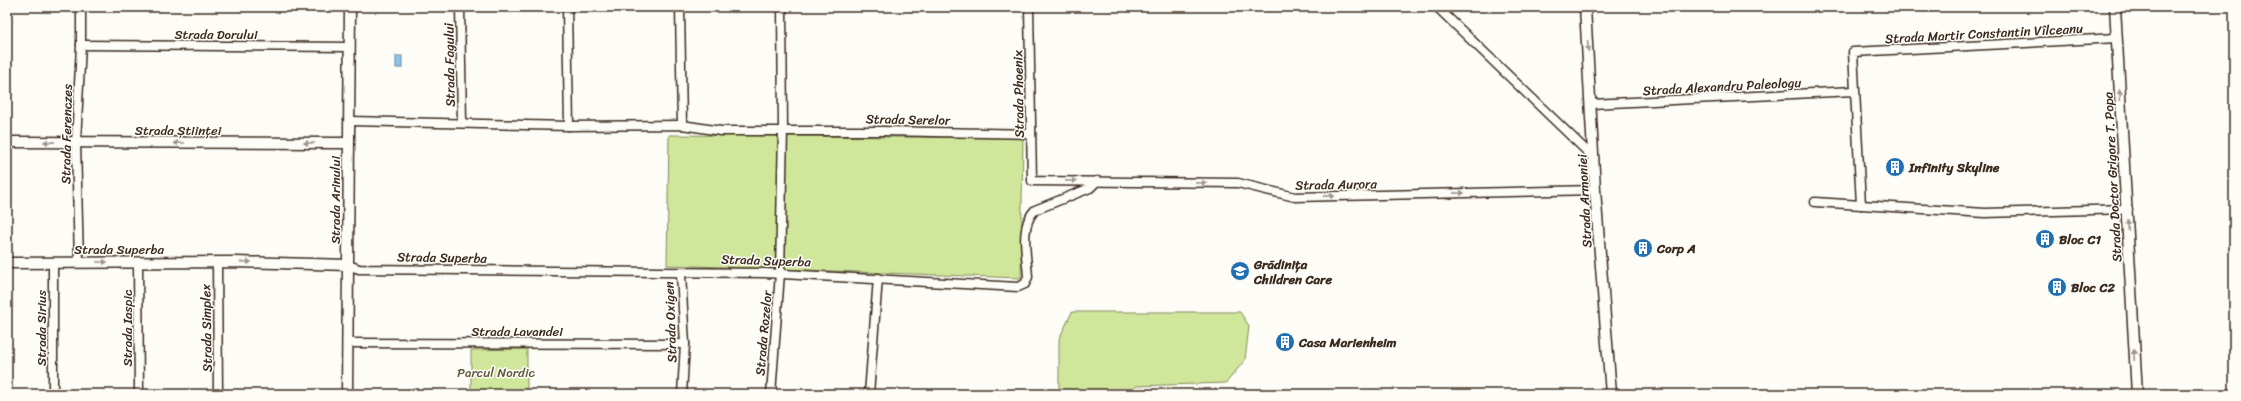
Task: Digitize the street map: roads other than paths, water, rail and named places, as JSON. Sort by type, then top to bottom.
[{"type":"street","name":"Strada Ferenczes","points":[[79,262],[76,143],[81,45],[81,7]]},
{"type":"street","name":"Strada Arinului","points":[[347,394],[350,7]]},
{"type":"street","name":"Strada Fagului","points":[[460,7],[462,123]]},
{"type":"street","points":[[567,7],[569,126]]},
{"type":"street","points":[[680,7],[682,125]]},
{"type":"street","name":"Strada Rozelor","points":[[771,394],[780,273],[783,130],[782,7]]},
{"type":"street","name":"Strada Phoenix","points":[[1029,7],[1032,181]]},
{"type":"street","points":[[1437,7],[1594,158]]},
{"type":"street","name":"Strada Armoniei","points":[[1585,7],[1595,190],[1611,394]]},
{"type":"street","name":"Strada Doctor Grigore T. Popa","points":[[2115,7],[2128,209],[2137,394]]},
{"type":"street","name":"Strada Martir Constantin Vîlceanu","points":[[1854,91],[1853,52],[2117,38]]},
{"type":"street","name":"Strada Dorului","points":[[81,45],[350,47]]},
{"type":"street","points":[[1854,91],[1861,205]]},
{"type":"street","name":"Strada Alexandru Paleologu","points":[[1591,104],[1854,91]]},
{"type":"street","points":[[350,121],[462,123]]},
{"type":"street","name":"Strada Serelor","points":[[462,123],[569,126],[682,125],[721,131],[783,130],[1031,134]]},
{"type":"street","name":"Strada Științei","points":[[7,142],[348,143]]},
{"type":"street","name":"Strada Aurora","points":[[1032,181],[1238,183],[1295,197],[1595,190]]},
{"type":"street","name":"Strada Superba","points":[[7,263],[217,262],[348,264],[359,269],[681,274],[715,272],[780,273],[878,278],[1014,288],[1022,286],[1028,277],[1025,231],[1026,222],[1031,213],[1035,210],[1090,188],[1097,182]]},
{"type":"street","points":[[1815,202],[1985,213],[2128,209]]},
{"type":"street","name":"Strada Sirius","points":[[53,262],[53,394]]},
{"type":"street","name":"Strada Iaspic","points":[[138,262],[139,394]]},
{"type":"street","name":"Strada Simplex","points":[[217,262],[218,394]]},
{"type":"street","name":"Strada Oxigen","points":[[681,274],[685,344],[682,394]]},
{"type":"street","points":[[869,394],[878,278]]},
{"type":"street","name":"Strada Lavandei","points":[[348,343],[685,344]]},
{"type":"water","points":[[396,56],[402,56],[402,68],[396,68]]},
{"type":"place","name":"Infinity Skyline","points":[[1895,167]]},
{"type":"place","name":"Bloc C1","points":[[2045,239]]},
{"type":"place","name":"Corp A","points":[[1643,248]]},
{"type":"place","name":"Grădinița Children Care","points":[[1240,271]]},
{"type":"place","name":"Bloc C2","points":[[2057,287]]},
{"type":"place","name":"Casa Marienheim","points":[[1285,342]]},
{"type":"park label","name":"Parcul Nordic","points":[[496,372]]}]
